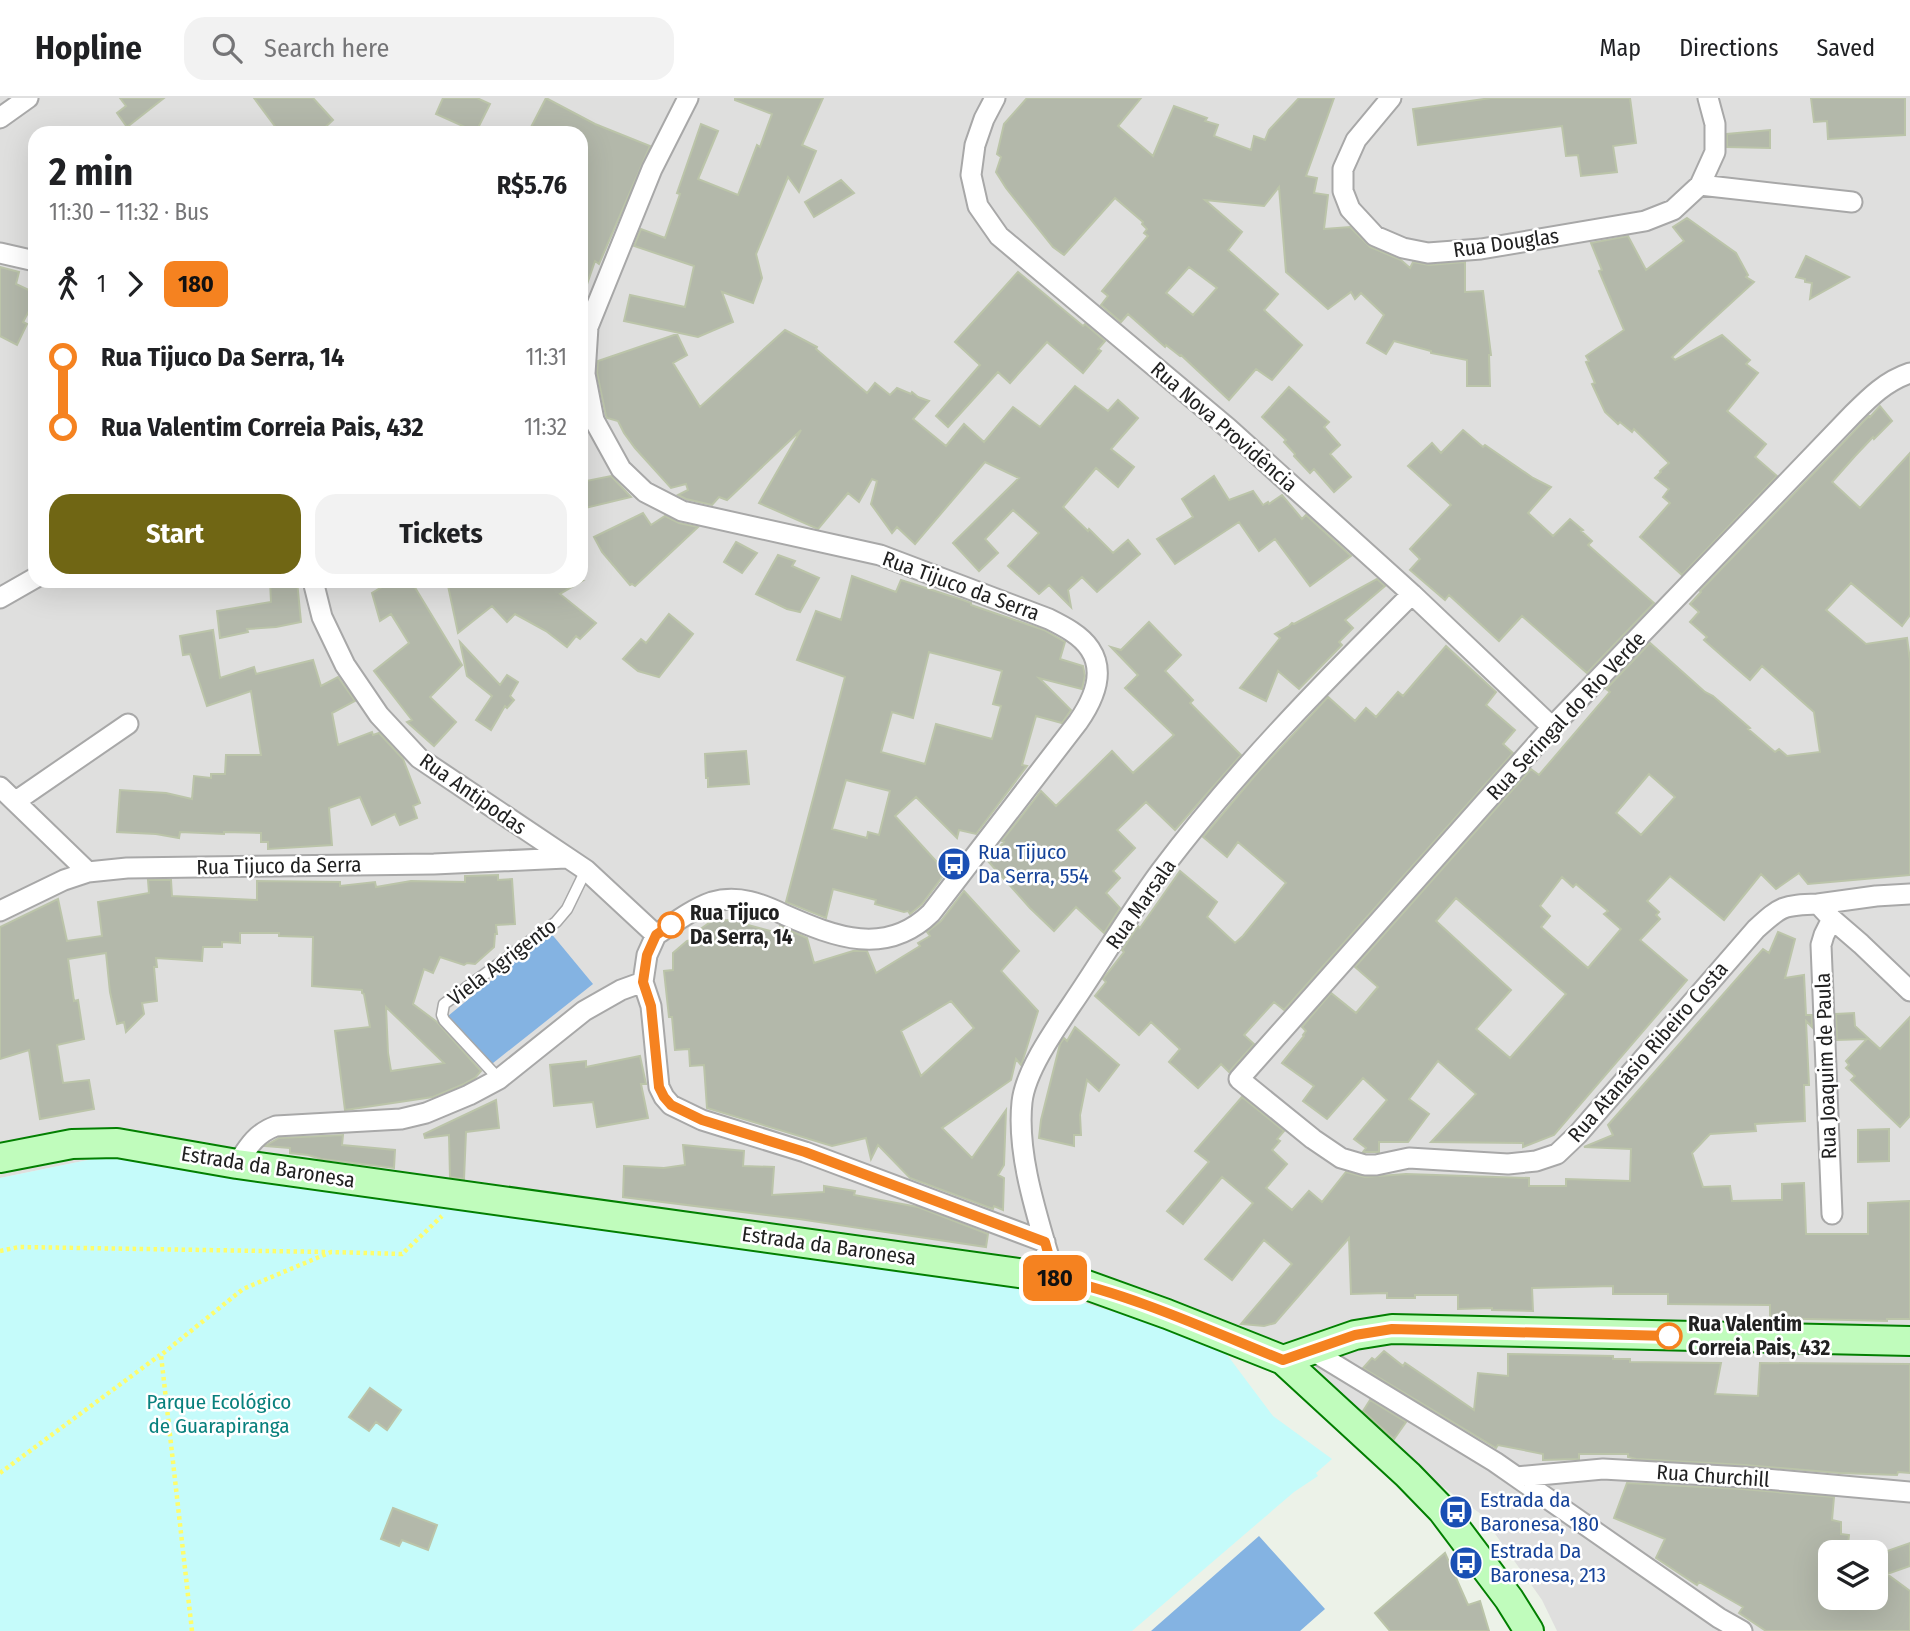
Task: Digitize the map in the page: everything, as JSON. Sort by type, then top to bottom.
[{"type":"main road","name":"Estrada da Baronesa","points":[[0,1158],[72,1144],[117,1143],[237,1164],[1081,1283],[1283,1360],[1408,1475],[1442,1510],[1501,1588],[1529,1631]]},
{"type":"main road","points":[[1283,1360],[1355,1335],[1392,1329],[1910,1341]]},
{"type":"street","points":[[0,118],[28,98]]},
{"type":"street","name":"Rua Tijuco da Serra","points":[[588,327],[652,169],[688,98]]},
{"type":"street","name":"Rua Nova Providência","points":[[995,98],[975,145],[971,174],[978,206],[999,236],[1228,428],[1412,594],[1552,727]]},
{"type":"street","name":"Rua Douglas","points":[[1391,98],[1356,140],[1343,169],[1343,191],[1350,209],[1375,236],[1403,248],[1428,253],[1481,250],[1645,221],[1673,210],[1700,185],[1715,152],[1715,124],[1708,98]]},
{"type":"street","points":[[1700,185],[1852,202]]},
{"type":"street","points":[[0,253],[28,259]]},
{"type":"street","name":"Rua Seringal do Rio Verde","points":[[1239,1079],[1552,727],[1860,407],[1895,378],[1910,373]]},
{"type":"street","name":"Rua Tijuco da Serra","points":[[588,389],[594,420],[621,469],[645,492],[682,511],[880,555],[1049,619],[1072,631],[1090,648],[1096,661],[1097,685],[1088,708],[931,913],[919,924],[903,933],[861,940],[834,935],[762,904],[743,900],[714,901],[687,914],[656,935]]},
{"type":"street","points":[[0,598],[28,582]]},
{"type":"street","name":"Rua Antipodas","points":[[315,588],[322,617],[345,665],[379,715],[419,758],[586,870],[656,935]]},
{"type":"street","name":"Rua Marsala","points":[[1055,1278],[1026,1168],[1022,1134],[1023,1100],[1033,1069],[1058,1026],[1160,873],[1242,772],[1412,594]]},
{"type":"street","points":[[16,801],[128,723]]},
{"type":"street","points":[[0,787],[88,872]]},
{"type":"street","name":"Rua Tijuco da Serra","points":[[0,911],[64,880],[88,872],[127,868],[434,864],[566,858]]},
{"type":"street","name":"Rua Atanásio Ribeiro Costa","points":[[1239,1079],[1313,1139],[1352,1163],[1376,1165],[1417,1157],[1483,1164],[1536,1161],[1557,1154],[1578,1134],[1756,929],[1777,910],[1788,906],[1910,894]]},
{"type":"street","points":[[1818,904],[1910,991]]},
{"type":"street","name":"Rua Joaquim de Paula","points":[[1832,919],[1821,945],[1832,1214]]},
{"type":"street","points":[[656,935],[647,955],[643,982],[651,1006],[659,1087],[668,1102],[677,1110],[805,1152],[1045,1242]]},
{"type":"street","points":[[237,1164],[253,1140],[265,1130],[276,1126],[401,1119],[426,1113],[469,1096],[499,1079],[584,1011],[621,990],[643,982]]},
{"type":"street","points":[[1311,1350],[1517,1477],[1719,1618],[1742,1631]]},
{"type":"street","name":"Rua Churchill","points":[[1517,1477],[1603,1469],[1743,1477],[1910,1492]]},
{"type":"lane","name":"Viela Agrigento","points":[[499,1079],[444,1020],[444,1003],[556,922],[567,909],[586,870]]},
{"type":"path","points":[[0,1251],[19,1247],[402,1254],[464,1195]]},
{"type":"path","points":[[0,1473],[161,1355],[243,1289],[331,1252]]},
{"type":"path","points":[[161,1355],[192,1631]]},
{"type":"shaded area","points":[[0,98],[1910,98],[1910,1631],[1557,1631],[1542,1600],[1481,1514],[1277,1370],[1219,1344],[122,1153],[0,1178]]},
{"type":"shaded area","points":[[550,932],[593,984],[488,1067],[448,1016]]},
{"type":"shaded area","points":[[1259,1536],[1325,1609],[1300,1631],[1151,1631]]},
{"type":"green space","name":"Parque Ecológico de Guarapiranga","points":[[122,1153],[1000,1277],[1219,1344],[1273,1416],[1332,1459],[1316,1473],[1318,1476],[1294,1492],[1132,1631],[0,1631],[0,1178]]},
{"type":"building","points":[[120,98],[164,98],[128,126],[117,113],[126,106]]},
{"type":"building","points":[[254,98],[313,98],[333,120],[327,126],[275,126]]},
{"type":"building","points":[[443,98],[477,98],[490,104],[479,126],[463,126],[436,114]]},
{"type":"building","points":[[546,98],[595,124],[650,146],[599,264],[595,261],[588,281],[588,126],[532,126]]},
{"type":"building","points":[[735,98],[823,98],[802,145],[816,151],[799,192],[788,177],[756,254],[762,278],[753,303],[722,292],[733,322],[698,337],[624,321],[630,295],[685,307],[694,266],[634,246],[641,229],[665,238],[680,194],[677,193],[701,124],[718,131],[698,179],[738,195],[772,114]]},
{"type":"building","points":[[1027,98],[1141,98],[1118,126],[1153,156],[1174,106],[1218,125],[1214,136],[1251,150],[1254,136],[1265,140],[1269,130],[1299,98],[1334,98],[1306,176],[1317,178],[1314,193],[1328,195],[1324,229],[1350,227],[1370,247],[1401,260],[1410,268],[1413,262],[1429,265],[1465,262],[1465,292],[1483,291],[1491,355],[1490,386],[1467,386],[1467,360],[1431,353],[1394,341],[1386,354],[1367,343],[1384,315],[1361,293],[1355,299],[1351,292],[1328,309],[1286,272],[1279,187],[1264,206],[1205,200],[1242,232],[1228,250],[1278,294],[1264,310],[1302,345],[1272,380],[1256,369],[1229,400],[1181,355],[1166,345],[1165,347],[1128,314],[1121,322],[1101,305],[1108,296],[1102,291],[1148,236],[1144,233],[1147,229],[1143,222],[1115,198],[1064,255],[1053,247],[996,172],[1001,157],[997,154],[1004,124]],"holes":[[[1189,267],[1217,288],[1193,315],[1166,293]]]},
{"type":"building","points":[[1491,98],[1630,98],[1636,143],[1613,146],[1617,172],[1581,176],[1578,155],[1566,156],[1562,126],[1418,145],[1413,109]]},
{"type":"building","points":[[1811,98],[1905,98],[1905,135],[1828,139],[1827,121],[1814,122]]},
{"type":"building","points":[[1770,130],[1770,148],[1727,147],[1727,134]]},
{"type":"building","points":[[841,180],[854,193],[814,217],[805,202]]},
{"type":"building","points":[[1687,218],[1736,253],[1748,275],[1746,277],[1754,282],[1672,357],[1675,360],[1722,335],[1750,360],[1746,364],[1758,373],[1727,411],[1766,444],[1755,457],[1777,476],[1682,575],[1640,537],[1670,503],[1663,497],[1669,489],[1655,478],[1669,463],[1634,429],[1632,432],[1620,422],[1618,424],[1605,412],[1592,384],[1595,383],[1586,356],[1624,330],[1599,271],[1602,270],[1591,243],[1628,236],[1646,270],[1684,241],[1673,227]]},
{"type":"building","points":[[1806,256],[1849,277],[1810,299],[1812,283],[1796,277]]},
{"type":"building","points":[[0,267],[19,272],[16,284],[28,290],[28,313],[23,322],[27,324],[17,345],[0,336]]},
{"type":"building","points":[[1018,272],[1105,341],[1098,349],[1101,351],[1083,373],[1047,342],[1010,383],[998,372],[948,427],[936,416],[980,365],[955,342]]},
{"type":"building","points":[[785,330],[817,347],[816,349],[867,393],[875,383],[890,395],[897,388],[929,401],[913,419],[946,446],[964,424],[984,442],[1013,407],[1040,427],[1075,386],[1108,411],[1118,400],[1138,418],[1111,449],[1134,467],[1118,487],[1096,468],[1063,507],[1113,553],[1128,540],[1140,554],[1097,592],[1082,577],[1068,590],[1071,607],[1049,585],[1039,594],[1008,566],[1039,533],[1013,510],[985,539],[998,553],[979,571],[953,543],[1019,478],[985,462],[915,544],[897,527],[892,533],[871,504],[877,481],[872,479],[859,502],[848,493],[818,529],[759,503],[801,430],[727,500],[719,497],[712,505],[678,495],[688,490],[686,484],[671,488],[635,448],[618,421],[606,416],[597,373],[598,361],[677,334],[687,355],[673,363],[700,407]]},
{"type":"building","points":[[1289,387],[1329,422],[1324,427],[1340,445],[1330,454],[1351,477],[1334,492],[1314,469],[1310,473],[1294,456],[1284,442],[1286,440],[1262,417]]},
{"type":"building","points":[[1880,406],[1892,421],[1874,439],[1873,437],[1832,482],[1860,508],[1910,453],[1910,615],[1902,626],[1851,583],[1826,610],[1866,644],[1907,638],[1910,660],[1910,875],[1808,884],[1799,873],[1776,889],[1761,874],[1724,920],[1670,876],[1647,901],[1659,912],[1656,915],[1660,919],[1640,940],[1687,980],[1554,1135],[1523,1147],[1523,1143],[1431,1142],[1476,1094],[1438,1061],[1409,1099],[1429,1114],[1408,1142],[1379,1142],[1379,1152],[1363,1152],[1366,1148],[1354,1139],[1387,1100],[1363,1078],[1327,1119],[1303,1101],[1314,1086],[1282,1063],[1304,1036],[1306,1031],[1302,1027],[1331,993],[1356,1013],[1378,987],[1355,967],[1531,769],[1539,775],[1610,692],[1606,689],[1650,643],[1775,752],[1779,749],[1787,756],[1820,752],[1814,712],[1762,666],[1750,680],[1729,662],[1704,640],[1707,637],[1690,622],[1699,612],[1690,604]],"holes":[[[1649,774],[1675,797],[1641,835],[1616,813]],[[1562,877],[1573,887],[1576,884],[1608,911],[1604,914],[1621,929],[1588,968],[1541,927],[1550,916],[1540,906]],[[1456,898],[1566,994],[1510,1058],[1476,1029],[1511,990],[1436,921]]]},
{"type":"building","points":[[1463,430],[1483,447],[1485,445],[1551,487],[1528,513],[1553,536],[1570,519],[1592,541],[1588,545],[1654,603],[1587,673],[1522,616],[1499,641],[1449,595],[1445,600],[1410,570],[1420,559],[1410,549],[1451,505],[1408,466],[1432,443],[1441,453]]},
{"type":"building","points":[[611,476],[631,497],[588,507],[588,481]]},
{"type":"building","points":[[1214,476],[1229,500],[1253,491],[1263,505],[1282,495],[1302,519],[1306,515],[1351,556],[1310,586],[1275,539],[1259,551],[1239,522],[1175,564],[1157,539],[1193,517],[1182,499]]},
{"type":"building","points":[[643,513],[651,525],[665,516],[679,523],[698,527],[635,586],[630,585],[602,552],[594,537]]},
{"type":"building","points":[[736,542],[757,553],[742,573],[724,562]]},
{"type":"building","points":[[778,555],[795,561],[792,566],[819,578],[800,612],[787,609],[756,594]]},
{"type":"building","points":[[852,576],[896,592],[901,580],[1044,630],[1065,642],[1060,659],[1083,666],[1085,676],[1082,689],[1039,678],[1071,710],[1062,723],[1036,716],[1022,765],[1027,766],[976,834],[959,830],[957,838],[916,797],[895,816],[946,872],[922,904],[910,914],[908,911],[875,904],[876,900],[833,889],[826,918],[786,902],[845,677],[797,660],[816,611],[841,620]],"holes":[[[929,652],[1002,671],[993,704],[1001,706],[992,739],[936,724],[925,764],[881,752],[892,712],[913,718]],[[846,780],[890,791],[879,835],[868,832],[867,838],[832,829]]]},
{"type":"building","points":[[1377,579],[1385,586],[1345,620],[1353,628],[1339,642],[1342,645],[1299,689],[1278,671],[1266,701],[1240,688],[1280,638],[1275,634]]},
{"type":"building","points":[[270,588],[298,588],[301,622],[247,629],[248,632],[220,638],[217,611],[271,602]]},
{"type":"building","points":[[380,588],[415,588],[462,665],[430,697],[456,722],[434,746],[407,722],[412,720],[374,671],[409,643],[391,614],[380,621],[372,593]]},
{"type":"building","points":[[448,588],[570,588],[560,594],[596,623],[580,639],[576,636],[567,647],[546,631],[515,614],[507,622],[492,606],[458,633]]},
{"type":"building","points":[[669,614],[693,634],[659,677],[638,671],[623,659],[641,639],[646,643]]},
{"type":"building","points":[[1149,622],[1181,655],[1165,671],[1193,700],[1190,703],[1241,755],[1175,830],[1146,802],[1117,830],[1135,848],[1113,871],[1120,878],[1106,893],[1120,908],[1104,933],[1076,907],[1054,931],[987,860],[1004,842],[1002,841],[1041,791],[1056,806],[1112,751],[1133,773],[1174,735],[1125,688],[1138,675],[1111,647],[1121,650]]},
{"type":"building","points":[[213,630],[220,678],[254,667],[256,674],[313,660],[321,686],[338,677],[355,701],[332,713],[338,745],[372,732],[373,735],[379,733],[403,759],[420,803],[413,806],[417,818],[400,825],[395,814],[372,825],[360,797],[329,808],[332,845],[268,849],[268,842],[261,842],[261,833],[180,832],[179,838],[117,832],[120,790],[166,793],[192,799],[194,776],[211,778],[211,774],[225,774],[226,755],[261,755],[251,691],[207,706],[190,654],[183,655],[180,636]]},
{"type":"building","points":[[460,642],[500,685],[507,675],[518,682],[510,696],[514,700],[507,708],[505,706],[491,730],[476,720],[492,696],[467,676]]},
{"type":"building","points":[[1446,646],[1496,692],[1486,705],[1515,730],[1503,744],[1513,753],[1284,1010],[1274,1002],[1244,1035],[1254,1044],[1229,1072],[1221,1064],[1198,1088],[1169,1062],[1180,1049],[1151,1022],[1139,1035],[1095,996],[1106,982],[1103,979],[1124,952],[1122,950],[1138,926],[1140,928],[1180,871],[1217,902],[1207,917],[1235,943],[1243,936],[1286,883],[1238,842],[1227,857],[1203,837],[1258,772],[1328,697],[1355,721],[1366,708],[1376,717],[1398,692],[1403,696]]},
{"type":"building","points":[[746,751],[749,784],[708,787],[705,754]]},
{"type":"building","points":[[498,875],[498,880],[512,879],[515,924],[496,925],[494,947],[475,964],[464,965],[440,957],[433,973],[424,969],[413,1004],[437,1022],[481,1071],[464,1084],[433,1097],[345,1110],[335,1031],[370,1027],[364,994],[362,990],[312,986],[313,937],[279,936],[279,933],[240,933],[240,943],[222,942],[222,947],[203,947],[202,961],[156,958],[157,967],[154,967],[157,1001],[142,1003],[144,1014],[126,1032],[124,1022],[117,1024],[106,953],[68,959],[74,1001],[78,1000],[84,1039],[57,1045],[63,1083],[89,1080],[94,1109],[40,1119],[29,1050],[0,1059],[0,927],[58,899],[67,941],[102,936],[98,902],[149,893],[148,880],[171,880],[172,896],[257,900],[257,881],[340,882],[340,886],[375,882],[376,887],[411,881],[465,882],[465,876]],"holes":[[[386,1007],[444,1063],[391,1071]]]},
{"type":"building","points":[[964,891],[1019,951],[1001,971],[1038,1011],[1022,1063],[1021,1065],[1016,1059],[1011,1080],[942,1128],[972,1158],[1006,1110],[1004,1165],[998,1175],[1004,1178],[1003,1210],[994,1206],[993,1209],[910,1178],[878,1145],[871,1159],[866,1138],[832,1146],[707,1108],[704,1065],[690,1066],[689,1049],[675,1050],[664,971],[673,970],[673,953],[687,941],[699,939],[699,930],[712,921],[748,919],[748,925],[778,933],[780,926],[807,938],[814,963],[853,951],[867,951],[876,973],[920,946],[918,943],[930,936],[927,932],[941,921]],"holes":[[[951,1001],[974,1028],[921,1076],[901,1031]]]},
{"type":"building","points":[[1778,932],[1795,939],[1785,978],[1804,975],[1806,1015],[1812,1015],[1812,1027],[1806,1021],[1809,1085],[1804,1085],[1805,1121],[1755,1124],[1756,1131],[1710,1134],[1692,1153],[1703,1187],[1730,1186],[1732,1201],[1782,1200],[1782,1184],[1804,1183],[1806,1234],[1868,1234],[1868,1203],[1910,1201],[1910,1319],[1887,1321],[1770,1318],[1770,1305],[1668,1304],[1668,1294],[1613,1294],[1613,1286],[1532,1288],[1533,1311],[1458,1309],[1458,1295],[1387,1298],[1387,1293],[1351,1294],[1349,1238],[1275,1323],[1264,1326],[1241,1324],[1292,1264],[1264,1240],[1232,1280],[1205,1259],[1253,1203],[1222,1177],[1183,1224],[1167,1211],[1209,1162],[1195,1151],[1242,1097],[1284,1131],[1272,1150],[1287,1164],[1266,1188],[1292,1210],[1309,1191],[1322,1202],[1346,1172],[1365,1177],[1406,1174],[1529,1178],[1529,1186],[1566,1186],[1566,1179],[1630,1181],[1631,1149],[1584,1147],[1613,1135],[1608,1125],[1763,949],[1769,953]]},
{"type":"building","points":[[1854,1013],[1855,1026],[1880,1049],[1910,1017],[1910,1116],[1900,1127],[1851,1080],[1855,1076],[1846,1068],[1849,1065],[1846,1061],[1867,1039],[1837,1040],[1836,1014]]},
{"type":"building","points":[[1075,1027],[1119,1065],[1099,1091],[1087,1080],[1080,1115],[1081,1135],[1074,1135],[1074,1146],[1039,1138],[1060,1044],[1064,1038],[1067,1041]]},
{"type":"building","points":[[640,1056],[646,1084],[641,1084],[648,1118],[597,1127],[593,1102],[554,1106],[550,1065],[586,1061],[586,1067]]},
{"type":"building","points":[[496,1100],[499,1128],[466,1132],[464,1179],[450,1177],[449,1135],[425,1138],[424,1134]]},
{"type":"building","points":[[1889,1129],[1889,1161],[1858,1162],[1858,1130]]},
{"type":"building","points":[[343,1135],[342,1145],[395,1150],[394,1168],[321,1159],[290,1153],[290,1148],[265,1146],[279,1138]]},
{"type":"building","points":[[683,1145],[744,1151],[743,1166],[774,1167],[772,1195],[824,1192],[824,1186],[855,1191],[854,1195],[918,1207],[988,1234],[986,1247],[799,1219],[623,1197],[624,1166],[664,1168],[685,1165]]},
{"type":"building","points":[[1384,1351],[1403,1366],[1405,1363],[1474,1410],[1478,1373],[1508,1376],[1508,1354],[1613,1356],[1613,1359],[1630,1359],[1630,1362],[1721,1363],[1715,1394],[1758,1396],[1760,1363],[1910,1364],[1910,1473],[1839,1473],[1636,1459],[1628,1457],[1628,1454],[1579,1454],[1579,1459],[1543,1460],[1543,1454],[1498,1445],[1496,1448],[1363,1368],[1372,1358],[1375,1360]]},
{"type":"building","points":[[370,1388],[401,1410],[387,1430],[376,1422],[369,1431],[349,1417]]},
{"type":"building","points":[[1370,1400],[1406,1422],[1394,1439],[1363,1411]]},
{"type":"building","points":[[1627,1483],[1834,1497],[1832,1520],[1841,1522],[1841,1534],[1849,1535],[1848,1540],[1818,1540],[1818,1610],[1888,1610],[1888,1575],[1910,1591],[1910,1631],[1766,1631],[1739,1613],[1743,1607],[1699,1582],[1697,1585],[1656,1558],[1665,1539],[1614,1518]]},
{"type":"building","points":[[393,1508],[437,1525],[428,1550],[402,1540],[399,1546],[381,1539]]},
{"type":"building","points":[[1910,1543],[1910,1566],[1888,1574],[1888,1551]]},
{"type":"building","points":[[1445,1553],[1468,1605],[1480,1601],[1489,1631],[1390,1631],[1375,1613]]},
{"type":"bus line","name":"180","points":[[671,925],[656,935],[647,955],[643,982],[651,1006],[659,1087],[671,1105],[702,1120],[805,1152],[1045,1242],[1055,1278],[1081,1283],[1283,1360],[1355,1335],[1392,1329],[1669,1336]]},
{"type":"place","name":"Rua Tijuco Da Serra, 554","points":[[954,864]]},
{"type":"place","name":"Rua Tijuco Da Serra, 14","points":[[671,925]]},
{"type":"place","name":"Rua Valentim Correia Pais, 432","points":[[1669,1336]]},
{"type":"place","name":"Estrada da Baronesa, 180","points":[[1456,1512]]},
{"type":"place","name":"Estrada Da Baronesa, 213","points":[[1466,1563]]}]
